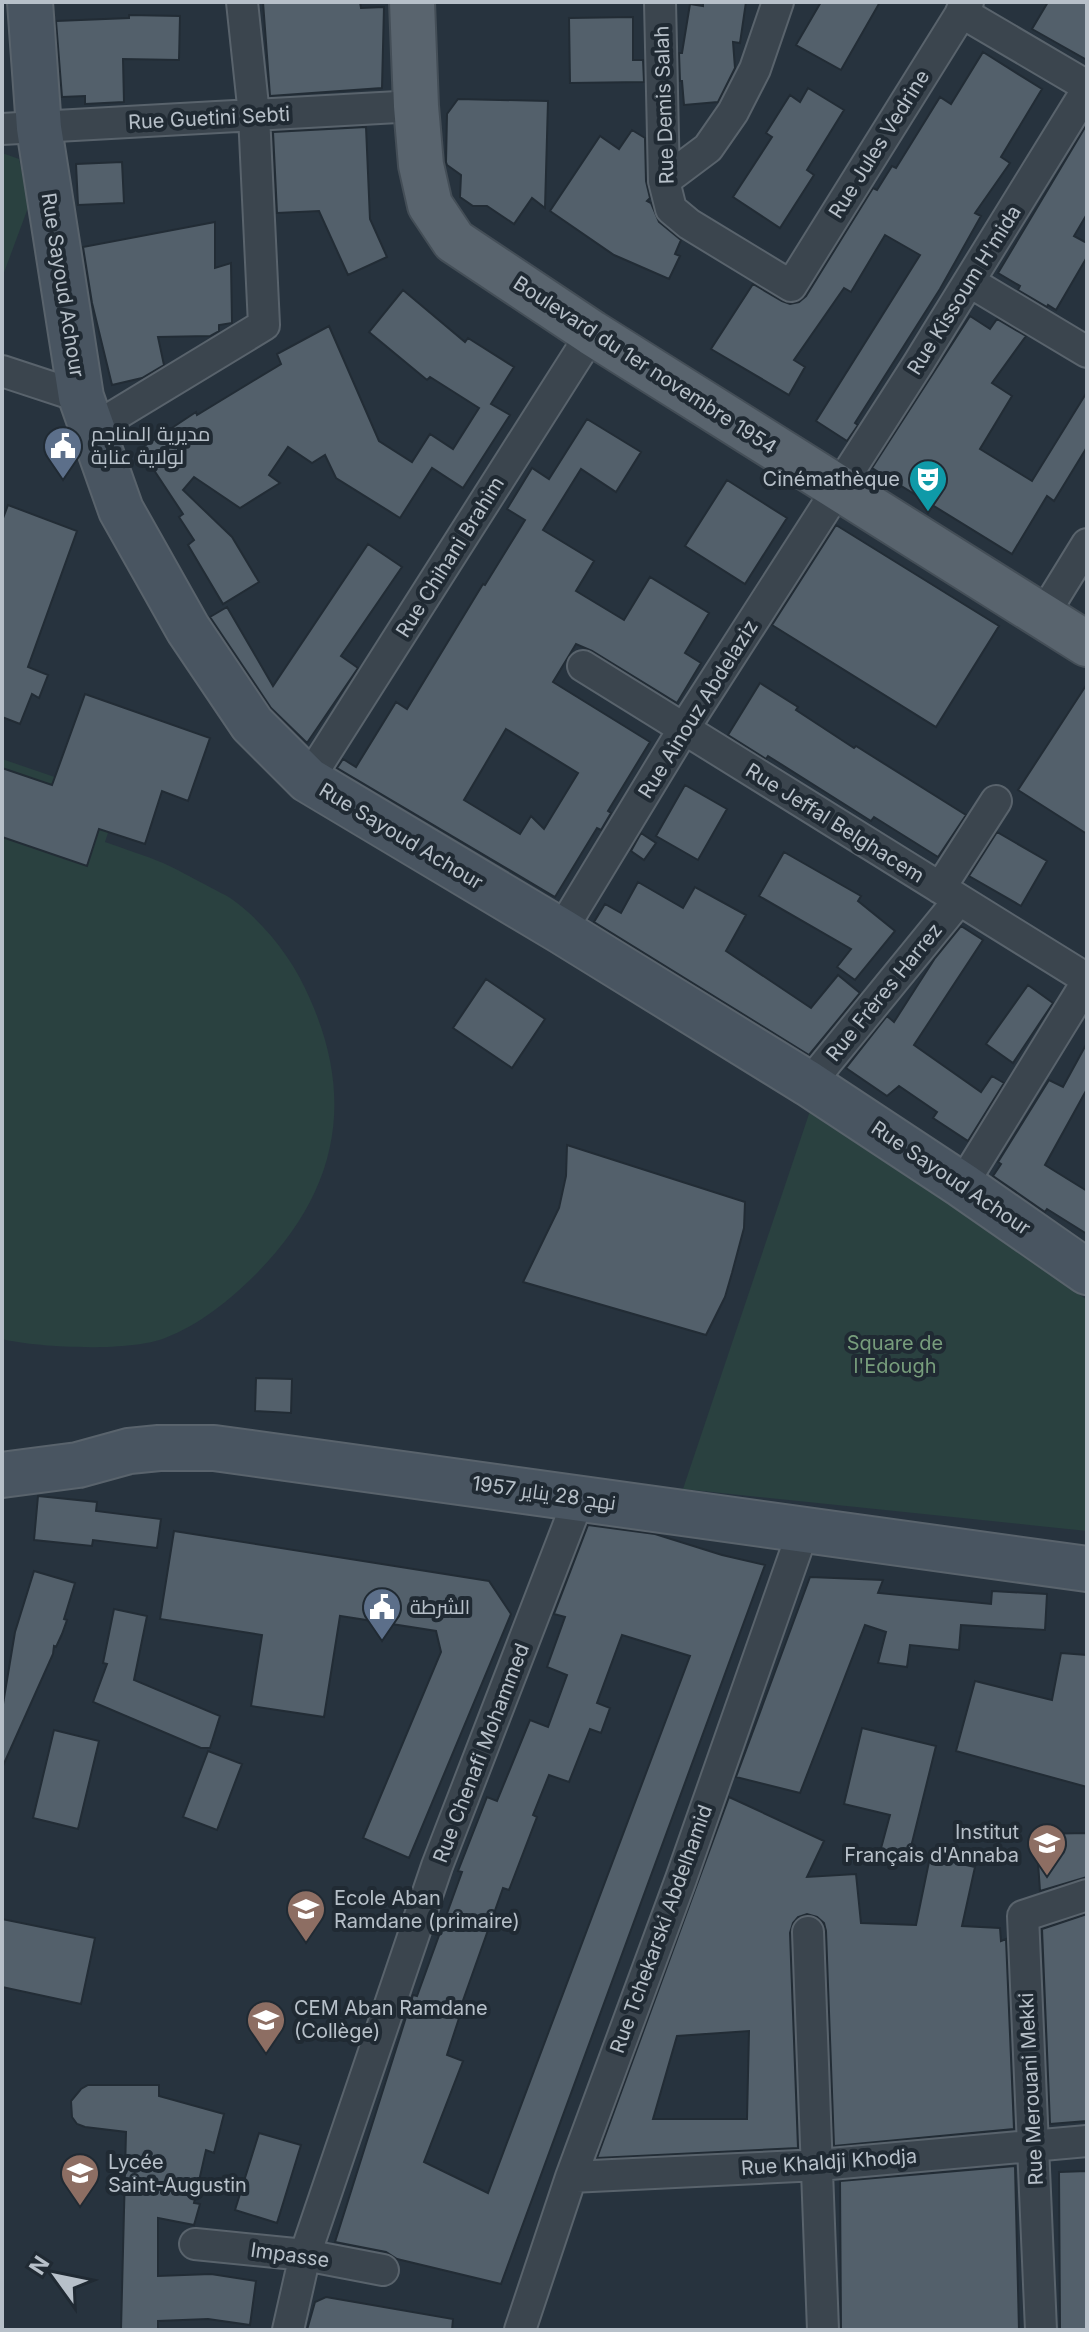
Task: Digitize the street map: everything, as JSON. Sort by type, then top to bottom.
[{"type":"main road","name":"Rue Sayoud Achour","points":[[30,2],[20,129],[86,414],[121,510],[188,629],[252,724],[308,780],[809,1084],[1087,1272]]},
{"type":"main road","name":"Boulevard du 1er novembre 1954","points":[[412,2],[421,165],[430,205],[454,241],[592,333],[1087,644]]},
{"type":"main road","name":"نهج 28 يناير 1957","points":[[2,1475],[78,1465],[129,1451],[214,1448],[1087,1569]]},
{"type":"street","points":[[2,371],[86,414],[264,325],[254,115],[242,2]]},
{"type":"street","name":"Rue Demis Salah","points":[[660,2],[664,181],[671,209],[791,286]]},
{"type":"street","points":[[664,181],[708,148],[733,112],[755,69],[778,2]]},
{"type":"street","points":[[964,7],[1087,88]]},
{"type":"street","name":"Rue Jules Vedrine","points":[[791,286],[964,7]]},
{"type":"street","name":"Rue Kissoum H'mida","points":[[838,488],[970,282],[1087,88]]},
{"type":"street","name":"Rue Guetini Sebti","points":[[20,129],[416,106]]},
{"type":"street","points":[[970,282],[1087,352]]},
{"type":"street","name":"Rue Chihani Brahim","points":[[308,780],[592,333]]},
{"type":"street","name":"Rue Ainouz Abdelaziz","points":[[561,931],[683,730],[838,488]]},
{"type":"street","points":[[1042,617],[1087,544]]},
{"type":"street","name":"Rue Jeffal Belghacem","points":[[583,666],[1087,980]]},
{"type":"street","name":"Rue Frères Harrez","points":[[809,1084],[950,894],[996,801]]},
{"type":"street","points":[[962,1185],[1087,980]]},
{"type":"street","name":"Rue Chenafi Mohammed","points":[[288,2330],[305,2255],[437,1866],[579,1498]]},
{"type":"street","name":"Rue Tchekarski Abdelhamid","points":[[520,2330],[571,2177],[681,1879],[804,1528]]},
{"type":"street","name":"Rue Merouani Mekki","points":[[1041,2330],[1023,1916],[1087,1895]]},
{"type":"street","points":[[808,1932],[823,2330]]},
{"type":"street","name":"Rue Khaldji Khodja","points":[[571,2177],[819,2165],[1087,2141]]},
{"type":"street","name":"Impasse","points":[[195,2244],[305,2255],[383,2270]]},
{"type":"green space","points":[[2,153],[19,159],[29,205],[2,278]]},
{"type":"green space","points":[[2,759],[119,799],[105,842],[168,865],[227,896],[245,910],[268,932],[296,971],[324,1037],[332,1074],[334,1110],[330,1144],[321,1178],[306,1210],[285,1242],[258,1272],[203,1318],[165,1338],[108,1347],[38,1345],[2,1339]]},
{"type":"green space","name":"Square de l'Edough","points":[[812,1105],[1087,1300],[1087,1531],[683,1489]]},
{"type":"building","points":[[263,2],[360,2],[361,8],[384,7],[382,88],[270,96]]},
{"type":"building","points":[[703,2],[746,2],[740,43],[733,42],[735,68],[718,102],[684,105],[679,53],[682,53],[690,4],[703,6]]},
{"type":"building","points":[[821,2],[880,2],[841,70],[796,45]]},
{"type":"building","points":[[1048,2],[1087,2],[1087,60],[1032,29]]},
{"type":"building","points":[[129,15],[180,16],[179,60],[123,59],[124,102],[85,104],[85,96],[62,97],[56,21],[129,18]]},
{"type":"building","points":[[633,17],[633,60],[643,60],[644,82],[570,83],[569,18]]},
{"type":"building","points":[[983,52],[1042,89],[1001,157],[1010,163],[975,213],[981,216],[847,441],[816,421],[920,255],[885,235],[851,292],[844,288],[794,360],[805,367],[789,395],[711,349],[753,284],[790,304],[806,296],[873,188],[877,190],[892,166],[896,168],[940,97],[951,104]]},
{"type":"building","points":[[808,88],[844,110],[807,170],[814,175],[780,228],[733,197],[772,137],[766,133],[790,95],[800,102]]},
{"type":"building","points":[[458,99],[548,101],[545,208],[532,198],[514,224],[487,206],[473,206],[460,197],[461,175],[446,162],[447,114]]},
{"type":"building","points":[[1087,124],[1087,214],[1074,236],[1087,243],[1087,257],[1056,310],[1018,290],[1020,286],[998,273]]},
{"type":"building","points":[[366,127],[370,219],[387,257],[348,275],[319,211],[277,213],[273,132]]},
{"type":"building","points":[[632,130],[645,138],[646,181],[650,198],[647,201],[651,203],[659,222],[681,240],[675,254],[680,256],[669,279],[614,255],[550,211],[600,136],[619,149]]},
{"type":"building","points":[[122,162],[124,203],[78,205],[76,164]]},
{"type":"building","points":[[215,222],[215,268],[231,263],[232,323],[219,325],[219,331],[210,336],[158,337],[164,365],[142,378],[112,385],[92,303],[83,247]]},
{"type":"building","points":[[403,290],[465,342],[468,338],[514,367],[491,404],[510,415],[463,488],[432,468],[400,518],[336,478],[325,455],[312,463],[288,447],[269,475],[280,483],[240,508],[194,477],[183,490],[232,537],[259,582],[223,604],[188,545],[194,540],[179,517],[183,514],[140,449],[196,412],[197,415],[281,364],[277,354],[329,326],[379,441],[412,462],[430,434],[453,449],[479,408],[430,377],[427,380],[369,332]]},
{"type":"building","points":[[970,316],[990,329],[997,319],[1026,336],[992,383],[1012,396],[980,449],[1032,481],[1087,392],[1087,447],[1054,501],[1047,496],[1012,554],[872,468]]},
{"type":"building","points":[[587,419],[641,452],[616,492],[581,469],[543,530],[594,561],[576,591],[624,620],[650,577],[709,613],[685,653],[701,663],[677,703],[576,644],[553,682],[650,742],[608,811],[611,813],[601,830],[597,828],[555,897],[337,768],[343,759],[356,767],[396,702],[407,709],[525,520],[507,509],[532,468],[549,479]],"holes":[[[506,729],[578,773],[544,829],[531,816],[520,834],[464,800]]]},
{"type":"building","points":[[727,480],[787,518],[745,584],[685,546]]},
{"type":"building","points":[[8,505],[77,531],[28,667],[48,675],[39,698],[32,694],[20,724],[2,717],[2,521]]},
{"type":"building","points":[[836,525],[999,626],[936,727],[772,625]]},
{"type":"building","points":[[368,544],[402,567],[341,656],[358,668],[307,743],[271,708],[210,617],[227,607],[273,686]]},
{"type":"building","points":[[760,683],[854,748],[856,746],[966,815],[938,857],[874,817],[871,821],[768,756],[766,759],[728,735]]},
{"type":"building","points":[[1087,684],[1087,834],[1018,790]]},
{"type":"building","points":[[85,694],[210,738],[188,801],[162,791],[145,844],[99,829],[87,866],[2,837],[2,768],[52,785]]},
{"type":"building","points":[[685,785],[727,809],[698,860],[656,836]]},
{"type":"building","points":[[997,832],[1047,861],[1021,906],[969,876]]},
{"type":"building","points":[[641,833],[656,843],[644,860],[631,851]]},
{"type":"building","points":[[784,852],[861,896],[858,901],[895,931],[855,980],[837,967],[851,949],[759,896]]},
{"type":"building","points":[[638,882],[683,908],[695,887],[746,915],[726,951],[811,1008],[838,975],[860,993],[809,1055],[594,922],[605,904],[621,913]]},
{"type":"building","points":[[961,926],[983,940],[914,1045],[981,1092],[992,1076],[1004,1083],[968,1141],[933,1118],[937,1112],[899,1086],[887,1096],[846,1068],[887,1016],[894,1022],[935,958]]},
{"type":"building","points":[[486,979],[545,1019],[512,1068],[453,1028]]},
{"type":"building","points":[[1028,985],[1053,1003],[1013,1063],[986,1044]]},
{"type":"building","points":[[1087,1043],[1087,1089],[1045,1165],[1087,1191],[1087,1234],[1047,1209],[1045,1212],[993,1176],[1001,1164],[998,1162],[1049,1080],[1063,1087]]},
{"type":"building","points":[[567,1145],[745,1202],[744,1228],[725,1297],[706,1335],[523,1282],[559,1208],[566,1176]]},
{"type":"building","points":[[256,1378],[292,1379],[291,1413],[255,1411]]},
{"type":"building","points":[[38,1496],[97,1502],[96,1511],[161,1519],[157,1548],[93,1540],[92,1546],[34,1540]]},
{"type":"building","points":[[588,1525],[655,1534],[765,1565],[501,2284],[397,2259],[386,2252],[335,2242],[413,1995],[417,1996],[462,1872],[458,1871],[487,1797],[497,1801],[530,1720],[548,1727],[567,1675],[547,1667],[565,1617],[554,1614]],"holes":[[[622,1635],[690,1656],[488,2193],[424,2162],[463,2061],[447,2055],[503,1888],[509,1890],[537,1817],[533,1815],[549,1775],[569,1782],[590,1729],[601,1733],[610,1708],[597,1703]]]},
{"type":"building","points":[[174,1531],[489,1581],[511,1614],[409,1858],[363,1838],[441,1652],[436,1631],[340,1616],[324,1717],[251,1706],[262,1635],[160,1619]]},
{"type":"building","points":[[34,1571],[75,1583],[62,1634],[2,1768],[2,1710],[15,1632]]},
{"type":"building","points":[[810,1577],[883,1580],[878,1593],[991,1604],[992,1591],[1047,1594],[1045,1630],[961,1625],[959,1650],[910,1645],[907,1667],[878,1663],[886,1632],[865,1625],[800,1793],[736,1777]]},
{"type":"building","points":[[114,1609],[147,1616],[134,1680],[220,1716],[210,1748],[201,1748],[93,1702],[107,1664],[103,1663]]},
{"type":"building","points":[[1061,1653],[1087,1655],[1087,1787],[956,1751],[975,1681],[1052,1700]]},
{"type":"building","points":[[862,1728],[936,1746],[908,1859],[880,1852],[890,1815],[844,1804]]},
{"type":"building","points":[[54,1730],[99,1741],[78,1829],[33,1818]]},
{"type":"building","points":[[208,1751],[242,1764],[217,1830],[183,1817]]},
{"type":"building","points":[[729,1797],[824,1841],[807,1877],[856,1874],[861,1923],[916,1925],[930,1857],[975,1867],[962,1926],[1000,1928],[1001,1941],[1006,1939],[1014,2129],[834,2146],[826,1931],[824,1923],[807,1914],[798,1917],[790,1933],[798,2148],[597,2158]],"holes":[[[749,2031],[747,2119],[653,2119],[677,2036]]]},
{"type":"building","points":[[1087,1833],[1087,1877],[1040,1891],[1036,1834]]},
{"type":"building","points":[[1087,1914],[1087,2121],[1050,2124],[1042,1929]]},
{"type":"building","points":[[2,1919],[95,1938],[81,2004],[2,1987]]},
{"type":"building","points":[[88,2085],[159,2085],[159,2096],[224,2114],[214,2153],[206,2150],[194,2203],[200,2204],[194,2225],[158,2218],[158,2276],[211,2274],[256,2281],[250,2325],[208,2319],[158,2321],[158,2330],[121,2330],[126,2132],[77,2124],[72,2117],[71,2101]]},
{"type":"building","points":[[259,2133],[301,2145],[277,2223],[235,2210]]},
{"type":"building","points":[[1015,2166],[1019,2330],[841,2330],[840,2181]]},
{"type":"building","points":[[1087,2171],[1087,2330],[1060,2330],[1059,2172]]},
{"type":"building","points":[[326,2297],[453,2319],[452,2330],[307,2330],[315,2302]]},
{"type":"place","name":"مديرية المناجم لولاية عنابة","points":[[63,480]]},
{"type":"place","name":"Cinémathèque","points":[[928,513]]},
{"type":"place","name":"الشرطة","points":[[382,1641]]},
{"type":"place","name":"Institut Français d'Annaba","points":[[1047,1877]]},
{"type":"place","name":"Ecole Aban Ramdane (primaire)","points":[[306,1943]]},
{"type":"place","name":"CEM Aban Ramdane (Collège)","points":[[266,2054]]},
{"type":"place","name":"Lycée Saint-Augustin","points":[[80,2207]]}]
